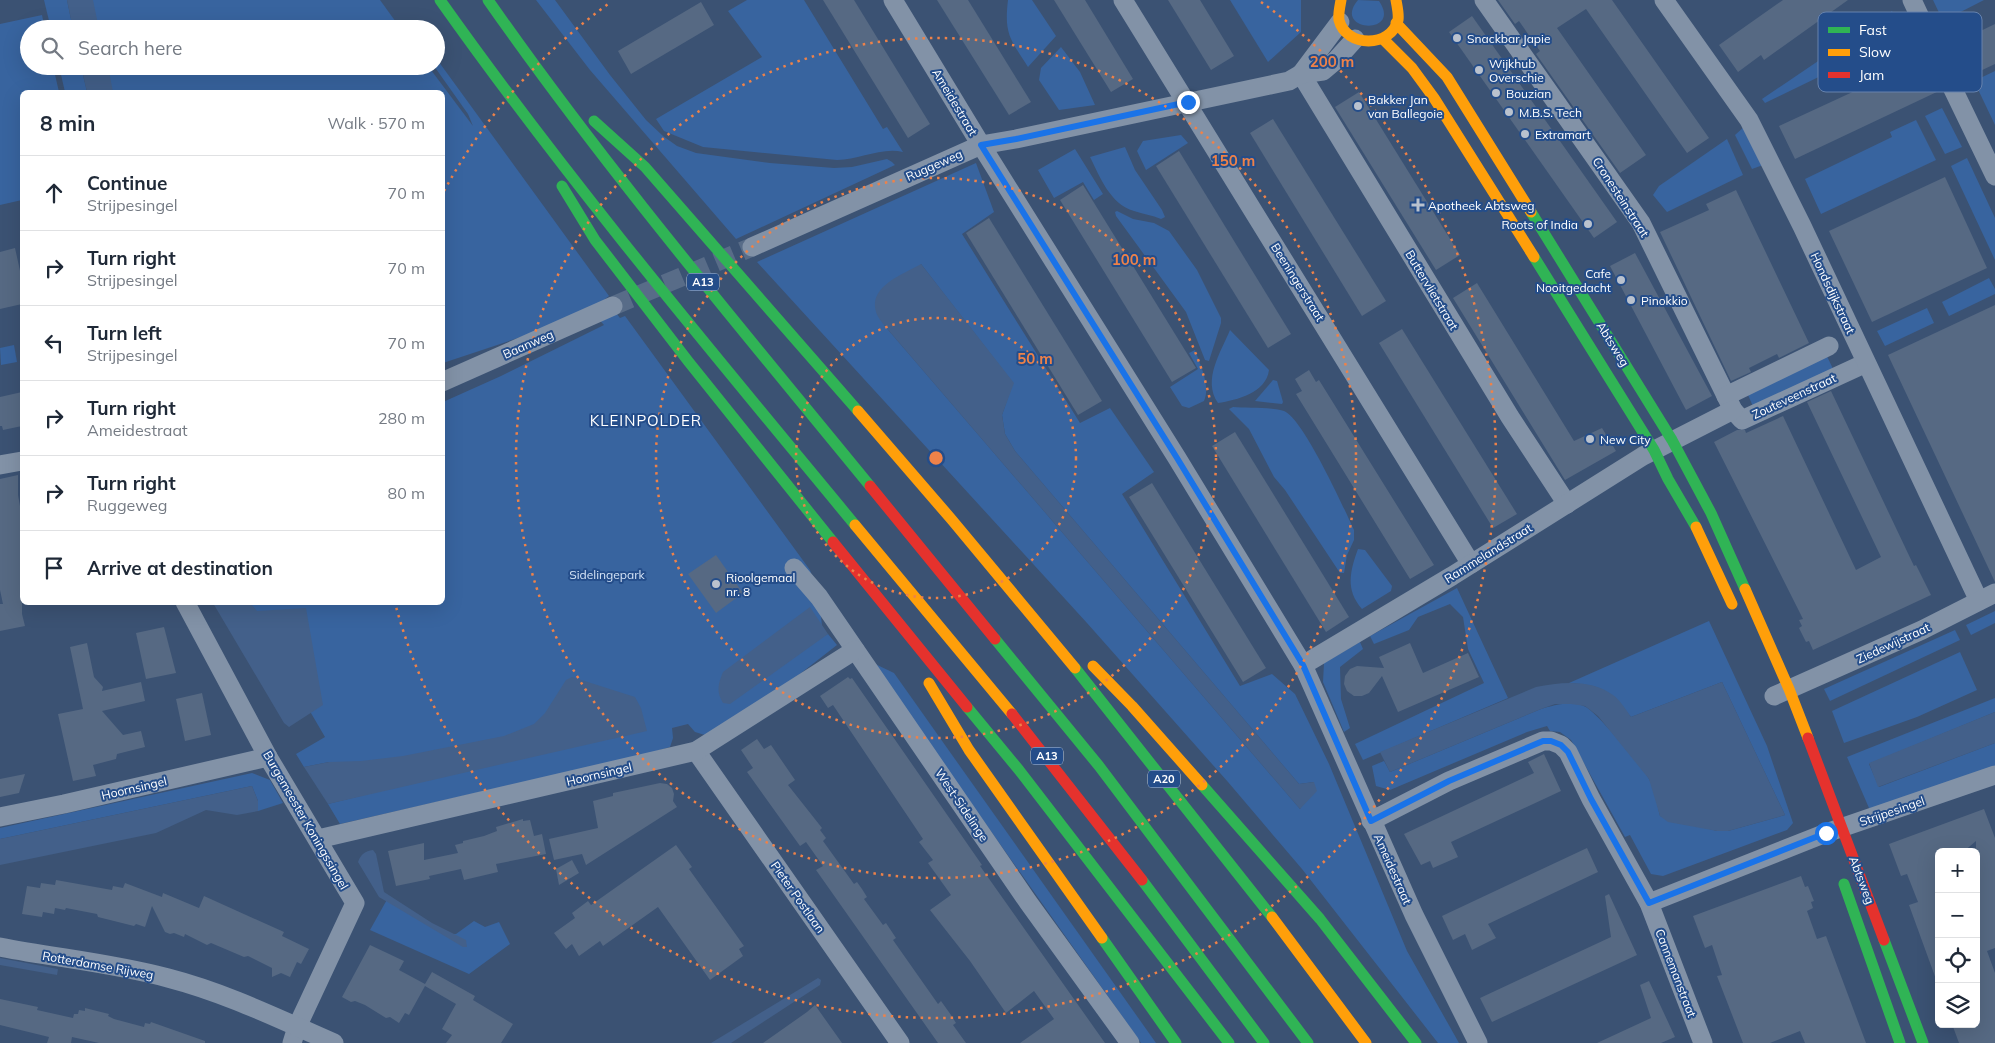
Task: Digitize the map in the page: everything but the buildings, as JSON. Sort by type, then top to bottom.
[{"type":"main road","name":"A13","points":[[440,0],[498,82],[697,334],[1041,749],[1185,935],[1264,1043]]},
{"type":"main road","name":"A13","points":[[488,0],[540,74],[725,309],[1099,766],[1308,1043]]},
{"type":"main road","points":[[1339,1],[1340,22],[1346,32],[1354,39],[1369,42],[1383,39],[1391,32],[1399,12],[1396,0]]},
{"type":"main road","name":"Abtsweg","points":[[1396,23],[1447,77],[1672,440],[1710,513],[1830,832],[1922,1043]]},
{"type":"main road","name":"Abtsweg","points":[[1383,39],[1412,68],[1434,98],[1654,450],[1668,479],[1694,523],[1736,614]]},
{"type":"main road","name":"A13","points":[[540,74],[646,167],[953,522],[1063,635]]},
{"type":"main road","name":"A13","points":[[498,82],[595,240],[788,489],[1019,770],[1229,1043]]},
{"type":"main road","name":"A20","points":[[953,522],[1117,720],[1282,927],[1366,1043]]},
{"type":"main road","name":"A13","points":[[882,604],[969,750],[1176,1043]]},
{"type":"main road","points":[[1084,657],[1132,706],[1320,918],[1416,1043]]},
{"type":"main road","name":"Abtsweg","points":[[1842,877],[1900,1043]]},
{"type":"street","name":"Ameidestraat","points":[[893,0],[1303,665],[1414,915],[1478,1043]]},
{"type":"street","name":"Beeningerstraat","points":[[1123,0],[1188,102],[1471,564]]},
{"type":"street","name":"Cronesteinstraat","points":[[1484,0],[1641,223],[1730,403]]},
{"type":"street","name":"Hondsdijkstraat","points":[[1664,0],[1749,120],[1802,226],[1866,363],[1987,597]]},
{"type":"street","points":[[1912,0],[1918,12]]},
{"type":"street","points":[[1301,74],[1340,22]]},
{"type":"street","name":"Ruggeweg","points":[[752,247],[981,145],[1289,81],[1301,74],[1323,71],[1354,39]]},
{"type":"street","name":"Buttervlietstraat","points":[[1301,74],[1510,417],[1567,504]]},
{"type":"street","points":[[1954,92],[1995,176]]},
{"type":"street","name":"Baanweg","points":[[445,381],[613,306]]},
{"type":"street","points":[[1730,403],[1829,346]]},
{"type":"street","name":"Zouteveenstraat","points":[[1672,440],[1730,403],[1742,420],[1866,363]]},
{"type":"street","name":"Rammelandstraat","points":[[1303,665],[1672,440]]},
{"type":"street","points":[[0,465],[20,461]]},
{"type":"street","name":"West-Sidelinge","points":[[794,568],[819,597],[1028,902],[1130,1043]]},
{"type":"street","name":"Ziedewijstraat","points":[[1778,694],[1922,630],[1987,597]]},
{"type":"street","name":"Burgemeester Koningssingel","points":[[187,605],[268,757],[355,903],[295,1035]]},
{"type":"street","name":"Hoornsingel","points":[[318,840],[696,751],[856,650]]},
{"type":"street","points":[[1371,821],[1449,781],[1543,741],[1551,741],[1561,745],[1568,752],[1591,799],[1649,903]]},
{"type":"street","name":"Pieter Postlaan","points":[[696,751],[900,1043]]},
{"type":"street","name":"Hoornsingel","points":[[0,817],[268,757]]},
{"type":"street","name":"Strijpesingel","points":[[1649,903],[1830,832],[1993,781]]},
{"type":"street","name":"Cannemanstraat","points":[[1649,903],[1703,1043]]},
{"type":"street","name":"Rotterdamse Rijweg","points":[[0,947],[124,968],[168,978],[209,990],[295,1035],[334,1043]]},
{"type":"green space","points":[[44,0],[67,0],[71,20],[49,20]]},
{"type":"green space","points":[[85,0],[380,0],[394,20],[87,20]]},
{"type":"green space","points":[[536,0],[555,0],[646,120],[677,146],[696,153],[770,163],[834,168],[852,167],[887,159],[895,165],[736,239],[590,70]]},
{"type":"green space","points":[[747,0],[804,0],[883,129],[887,127],[903,152],[886,151],[837,160],[703,147],[664,131],[656,119],[762,57],[728,11]]},
{"type":"green space","points":[[1008,0],[1032,0],[1056,36],[1028,67],[1010,36],[1007,21]]},
{"type":"green space","points":[[1230,0],[1301,0],[1301,32],[1268,62]]},
{"type":"green space","points":[[1358,0],[1379,1],[1384,12],[1382,20],[1376,25],[1367,26],[1359,24],[1353,19],[1352,11]]},
{"type":"green space","points":[[1933,0],[1984,0],[1961,12],[1939,12]]},
{"type":"green space","points":[[42,15],[43,20],[20,20],[20,75],[55,75],[59,90],[20,90],[20,200],[0,205],[0,24]]},
{"type":"green space","points":[[1061,47],[1080,72],[1095,105],[1059,110],[1039,80],[1041,68]]},
{"type":"green space","points":[[1818,61],[1818,77],[1765,103],[1762,99]]},
{"type":"green space","name":"Sidelingepark","points":[[445,70],[609,296],[605,299],[620,318],[625,316],[810,570],[819,597],[823,636],[828,634],[837,645],[755,709],[708,736],[695,732],[688,724],[672,728],[673,738],[670,747],[643,755],[340,824],[328,804],[360,796],[329,762],[304,767],[296,754],[325,737],[287,672],[233,605],[445,605],[445,401],[501,376],[604,325],[593,313],[445,362],[445,90],[97,90],[95,75],[435,75],[473,126],[468,114],[440,75],[445,75]]},
{"type":"green space","points":[[1995,71],[1995,125],[1979,92],[1982,92],[1982,77]]},
{"type":"green space","points":[[61,75],[83,75],[87,90],[65,90]]},
{"type":"green space","points":[[1942,108],[1962,147],[1945,154],[1925,116]]},
{"type":"green space","points":[[1916,120],[1936,160],[1821,214],[1805,179],[1892,137],[1890,132]]},
{"type":"green space","points":[[1744,127],[1763,165],[1752,169],[1735,135]]},
{"type":"green space","points":[[1181,135],[1188,143],[1146,170],[1137,151],[1143,141]]},
{"type":"green space","points":[[1727,139],[1743,175],[1667,212],[1653,195],[1659,186]]},
{"type":"green space","points":[[1125,147],[1135,170],[1165,217],[1161,219],[1126,207],[1112,196],[1102,181],[1090,157]]},
{"type":"green space","points":[[1075,149],[1103,194],[1094,200],[1083,182],[1054,198],[1038,170]]},
{"type":"green space","points":[[1967,158],[1995,218],[1995,260],[1951,166]]},
{"type":"green space","points":[[976,163],[994,212],[962,234],[1080,423],[1110,408],[1154,472],[1122,494],[1240,686],[1272,674],[1295,694],[1329,764],[1407,951],[1459,1043],[1438,1043],[1302,869],[1228,782],[1087,623],[757,262]],"holes":[[[921,264],[1013,383],[1002,415],[1005,434],[1015,451],[1299,784],[1314,782],[1300,809],[884,325]]]},
{"type":"green space","points":[[1117,211],[1133,219],[1154,223],[1169,231],[1197,270],[1221,318],[1209,361],[1205,360],[1186,312],[1116,216],[1115,212]]},
{"type":"green space","points":[[1989,278],[1995,289],[1995,294],[1949,316],[1942,302]]},
{"type":"green space","points":[[1927,308],[1934,323],[1885,346],[1877,331]]},
{"type":"green space","points":[[1230,330],[1269,370],[1267,378],[1257,390],[1234,400],[1218,403],[1212,385],[1212,376]]},
{"type":"green space","points":[[14,345],[17,362],[1,365],[0,348]]},
{"type":"green space","points":[[1195,350],[1206,382],[1206,395],[1204,401],[1189,408],[1182,406],[1170,387],[1198,369],[1189,353]]},
{"type":"green space","points":[[1825,352],[1834,371],[1754,409],[1746,390]]},
{"type":"green space","points":[[1273,380],[1277,381],[1282,404],[1255,401]]},
{"type":"green space","points":[[1233,407],[1266,408],[1284,411],[1302,429],[1342,503],[1354,530],[1354,540],[1347,555],[1344,573],[1340,573],[1285,490],[1274,477],[1249,429],[1229,409]]},
{"type":"green space","points":[[1358,549],[1365,550],[1392,586],[1391,591],[1362,609],[1353,595],[1351,587],[1351,573]]},
{"type":"green space","points":[[1457,588],[1508,698],[1363,760],[1355,744],[1484,683],[1468,649],[1463,617],[1450,604],[1418,617],[1409,630],[1374,644],[1370,636]]},
{"type":"green space","points":[[1995,611],[1995,623],[1971,635],[1966,625]]},
{"type":"green space","points":[[1709,621],[1767,746],[1793,823],[1787,830],[1663,876],[1651,874],[1630,835],[1625,837],[1571,740],[1560,732],[1550,731],[1547,726],[1527,732],[1390,790],[1376,786],[1372,766],[1384,761],[1390,772],[1541,709],[1575,704],[1592,711],[1645,773],[1651,783],[1660,816],[1717,831],[1728,831],[1785,815],[1722,682],[1631,717],[1605,691],[1581,684],[1569,683]]},
{"type":"green space","points":[[1955,630],[1960,640],[1830,701],[1824,689]]},
{"type":"green space","points":[[1360,642],[1363,649],[1340,667],[1341,699],[1350,728],[1344,732],[1323,682],[1324,663]]},
{"type":"green space","points":[[1960,652],[1977,690],[1917,717],[1844,743],[1832,711]]},
{"type":"green space","points":[[871,662],[894,673],[1156,1043],[1141,1043]]},
{"type":"green space","points":[[1995,698],[1995,712],[1869,764],[1879,787],[1995,743],[1995,766],[1874,810],[1869,808],[1847,757]]},
{"type":"green space","points":[[252,773],[270,780],[283,803],[258,811],[258,801],[252,786],[0,839],[0,828]]},
{"type":"green space","points":[[389,896],[445,934],[456,934],[474,921],[485,927],[499,922],[510,944],[469,974],[370,930]]},
{"type":"shaded area","points":[[67,0],[93,0],[97,20],[71,20]]},
{"type":"shaded area","points":[[83,75],[110,75],[113,90],[87,90]]},
{"type":"shaded area","points":[[921,264],[1014,383],[1002,415],[1005,434],[1015,451],[1299,784],[1314,782],[1317,791],[1300,809],[880,320],[876,312],[875,303],[877,295],[882,288],[897,277]]},
{"type":"shaded area","points":[[214,605],[252,605],[257,611],[306,608],[323,705],[289,727],[284,723]]},
{"type":"shaded area","points":[[810,607],[828,634],[730,704],[723,703],[718,688],[723,672]]},
{"type":"shaded area","points":[[572,677],[635,697],[641,708],[647,731],[328,804],[304,767],[329,762],[361,761],[403,756],[504,736],[534,724],[545,713],[566,680]]},
{"type":"shaded area","points":[[1722,682],[1785,815],[1728,831],[1717,831],[1668,822],[1660,816],[1649,779],[1598,716],[1585,706],[1555,704],[1390,772],[1380,752],[1536,687],[1566,683],[1595,686],[1616,697],[1631,717]]},
{"type":"shaded area","points":[[1995,712],[1995,743],[1878,787],[1869,763]]},
{"type":"shaded area","points":[[252,786],[258,801],[258,811],[237,815],[206,810],[156,833],[0,865],[0,839]]},
{"type":"shaded area","points":[[373,850],[376,854],[384,892],[432,923],[466,940],[467,947],[463,947],[379,897],[358,862],[364,853]]},
{"type":"shaded area","points":[[0,958],[58,969],[57,975],[0,965]]},
{"type":"shaded area","points":[[818,978],[821,980],[820,985],[731,1043],[711,1043]]},
{"type":"tunnel","points":[[613,306],[752,247]]},
{"type":"traffic: fast","points":[[440,0],[539,135],[591,201],[855,525]]},
{"type":"traffic: fast","points":[[488,0],[626,186],[870,486]]},
{"type":"traffic: fast","points":[[594,121],[645,167],[858,411]]},
{"type":"traffic: fast","points":[[562,186],[595,240],[688,361],[833,542]]},
{"type":"traffic: fast","points":[[1531,212],[1672,440],[1711,513],[1745,589]]},
{"type":"traffic: fast","points":[[1534,257],[1654,450],[1668,479],[1696,527]]},
{"type":"traffic: fast","points":[[995,639],[1099,766],[1308,1043]]},
{"type":"traffic: fast","points":[[1075,668],[1272,917]]},
{"type":"traffic: fast","points":[[967,707],[1019,770],[1229,1043]]},
{"type":"traffic: fast","points":[[1202,785],[1320,919],[1416,1043]]},
{"type":"traffic: fast","points":[[1142,880],[1264,1043]]},
{"type":"traffic: fast","points":[[1844,884],[1900,1043]]},
{"type":"traffic: fast","points":[[1102,938],[1176,1043]]},
{"type":"traffic: fast","points":[[1884,940],[1923,1043]]},
{"type":"traffic: slow","points":[[1341,0],[1339,20],[1343,29],[1350,36],[1368,41],[1378,40],[1387,36],[1394,29],[1398,20],[1396,0]]},
{"type":"traffic: slow","points":[[1396,23],[1447,77],[1531,212]]},
{"type":"traffic: slow","points":[[1383,39],[1412,68],[1434,98],[1534,257]]},
{"type":"traffic: slow","points":[[858,411],[952,520],[1075,668]]},
{"type":"traffic: slow","points":[[855,525],[1012,714]]},
{"type":"traffic: slow","points":[[1696,527],[1732,604]]},
{"type":"traffic: slow","points":[[1745,589],[1789,689],[1808,738]]},
{"type":"traffic: slow","points":[[1093,666],[1132,706],[1202,785]]},
{"type":"traffic: slow","points":[[929,683],[969,750],[1102,938]]},
{"type":"traffic: slow","points":[[1272,917],[1366,1043]]},
{"type":"traffic: jam","points":[[870,486],[995,639]]},
{"type":"traffic: jam","points":[[833,542],[967,707]]},
{"type":"traffic: jam","points":[[1012,714],[1142,880]]},
{"type":"traffic: jam","points":[[1808,738],[1884,940]]},
{"type":"place","name":"Snackbar Japie","points":[[1457,38]]},
{"type":"place","name":"Wijkhub Overschie","points":[[1479,70]]},
{"type":"place","name":"Bouzian","points":[[1496,93]]},
{"type":"place","name":"Bakker Jan van Ballegoie","points":[[1358,106]]},
{"type":"place","name":"M.B.S. Tech","points":[[1509,112]]},
{"type":"place","name":"Extramart","points":[[1525,134]]},
{"type":"place","name":"Apotheek Abtsweg","points":[[1418,205]]},
{"type":"place","name":"Roots of India","points":[[1588,224]]},
{"type":"place","name":"Cafe Nooitgedacht","points":[[1621,280]]},
{"type":"place","name":"Pinokkio","points":[[1631,300]]},
{"type":"place","name":"New City","points":[[1590,439]]},
{"type":"place","name":"Rioolgemaal nr. 8","points":[[716,584]]},
{"type":"district","name":"KLEINPOLDER","points":[[646,420]]},
{"type":"route","points":[[1188,102],[981,145],[1177,458],[1303,665],[1371,821],[1449,781],[1543,741],[1551,741],[1561,745],[1568,752],[1591,799],[1649,903],[1826,833]]}]
